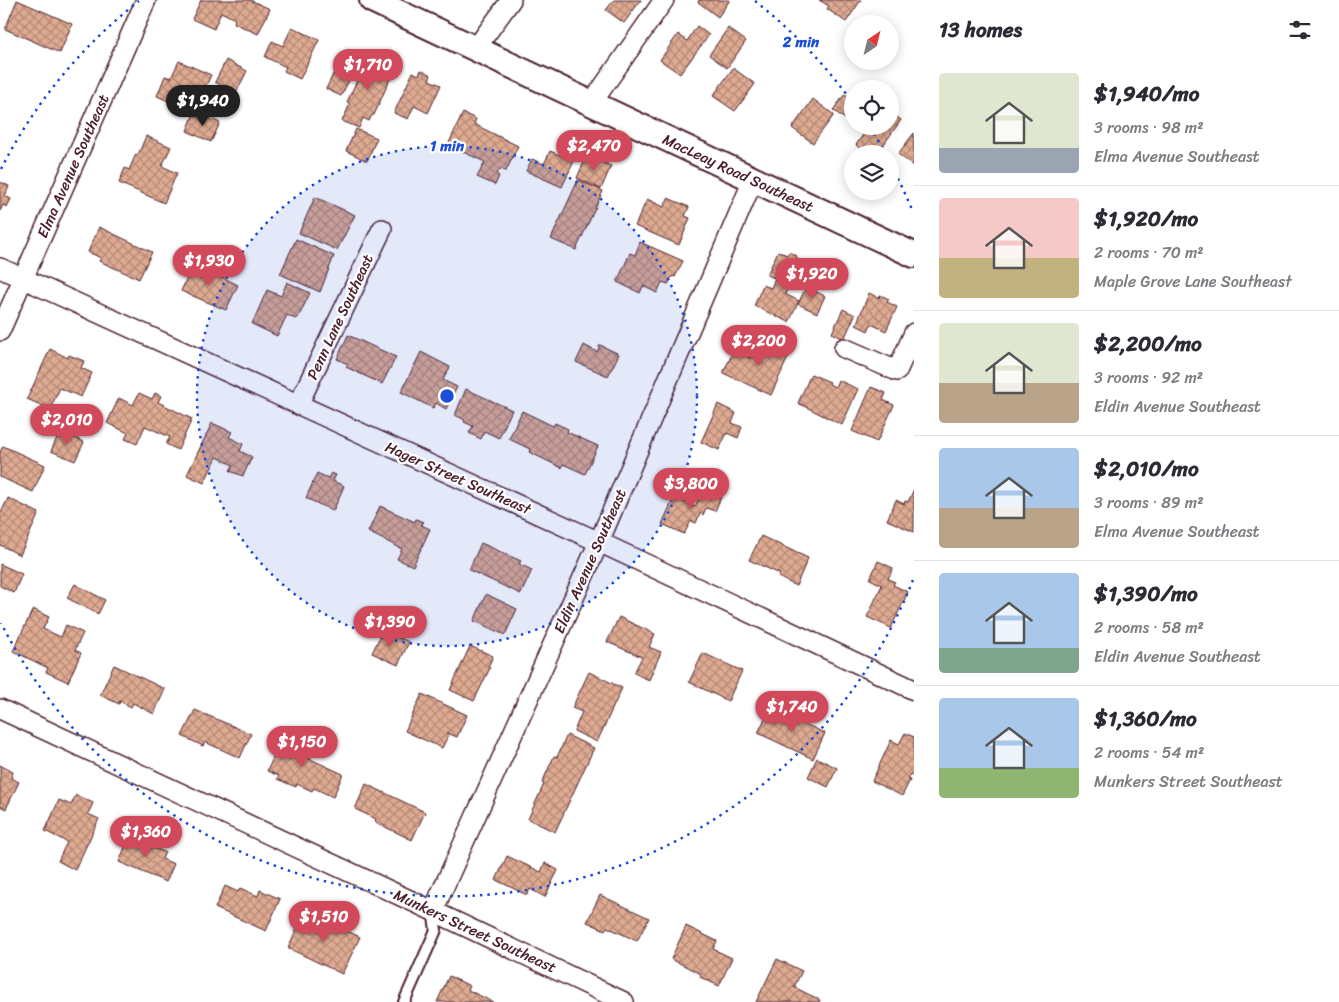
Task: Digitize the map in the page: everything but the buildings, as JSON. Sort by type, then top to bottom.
[{"type":"street","name":"Elma Avenue Southeast","points":[[0,331],[146,0]]},
{"type":"street","name":"MacLeay Road Southeast","points":[[372,0],[914,255]]},
{"type":"street","points":[[476,48],[512,0]]},
{"type":"street","points":[[591,104],[664,0]]},
{"type":"street","name":"Eldin Avenue Southeast","points":[[433,911],[600,542],[753,180]]},
{"type":"street","name":"Penn Lane Southeast","points":[[298,406],[382,229]]},
{"type":"street","name":"Hager Street Southeast","points":[[0,268],[298,406],[600,542],[914,690]]},
{"type":"street","points":[[844,348],[897,372],[914,333]]},
{"type":"street","name":"Munkers Street Southeast","points":[[0,709],[624,1002]]},
{"type":"lane","points":[[404,1002],[436,930],[433,911]]}]
